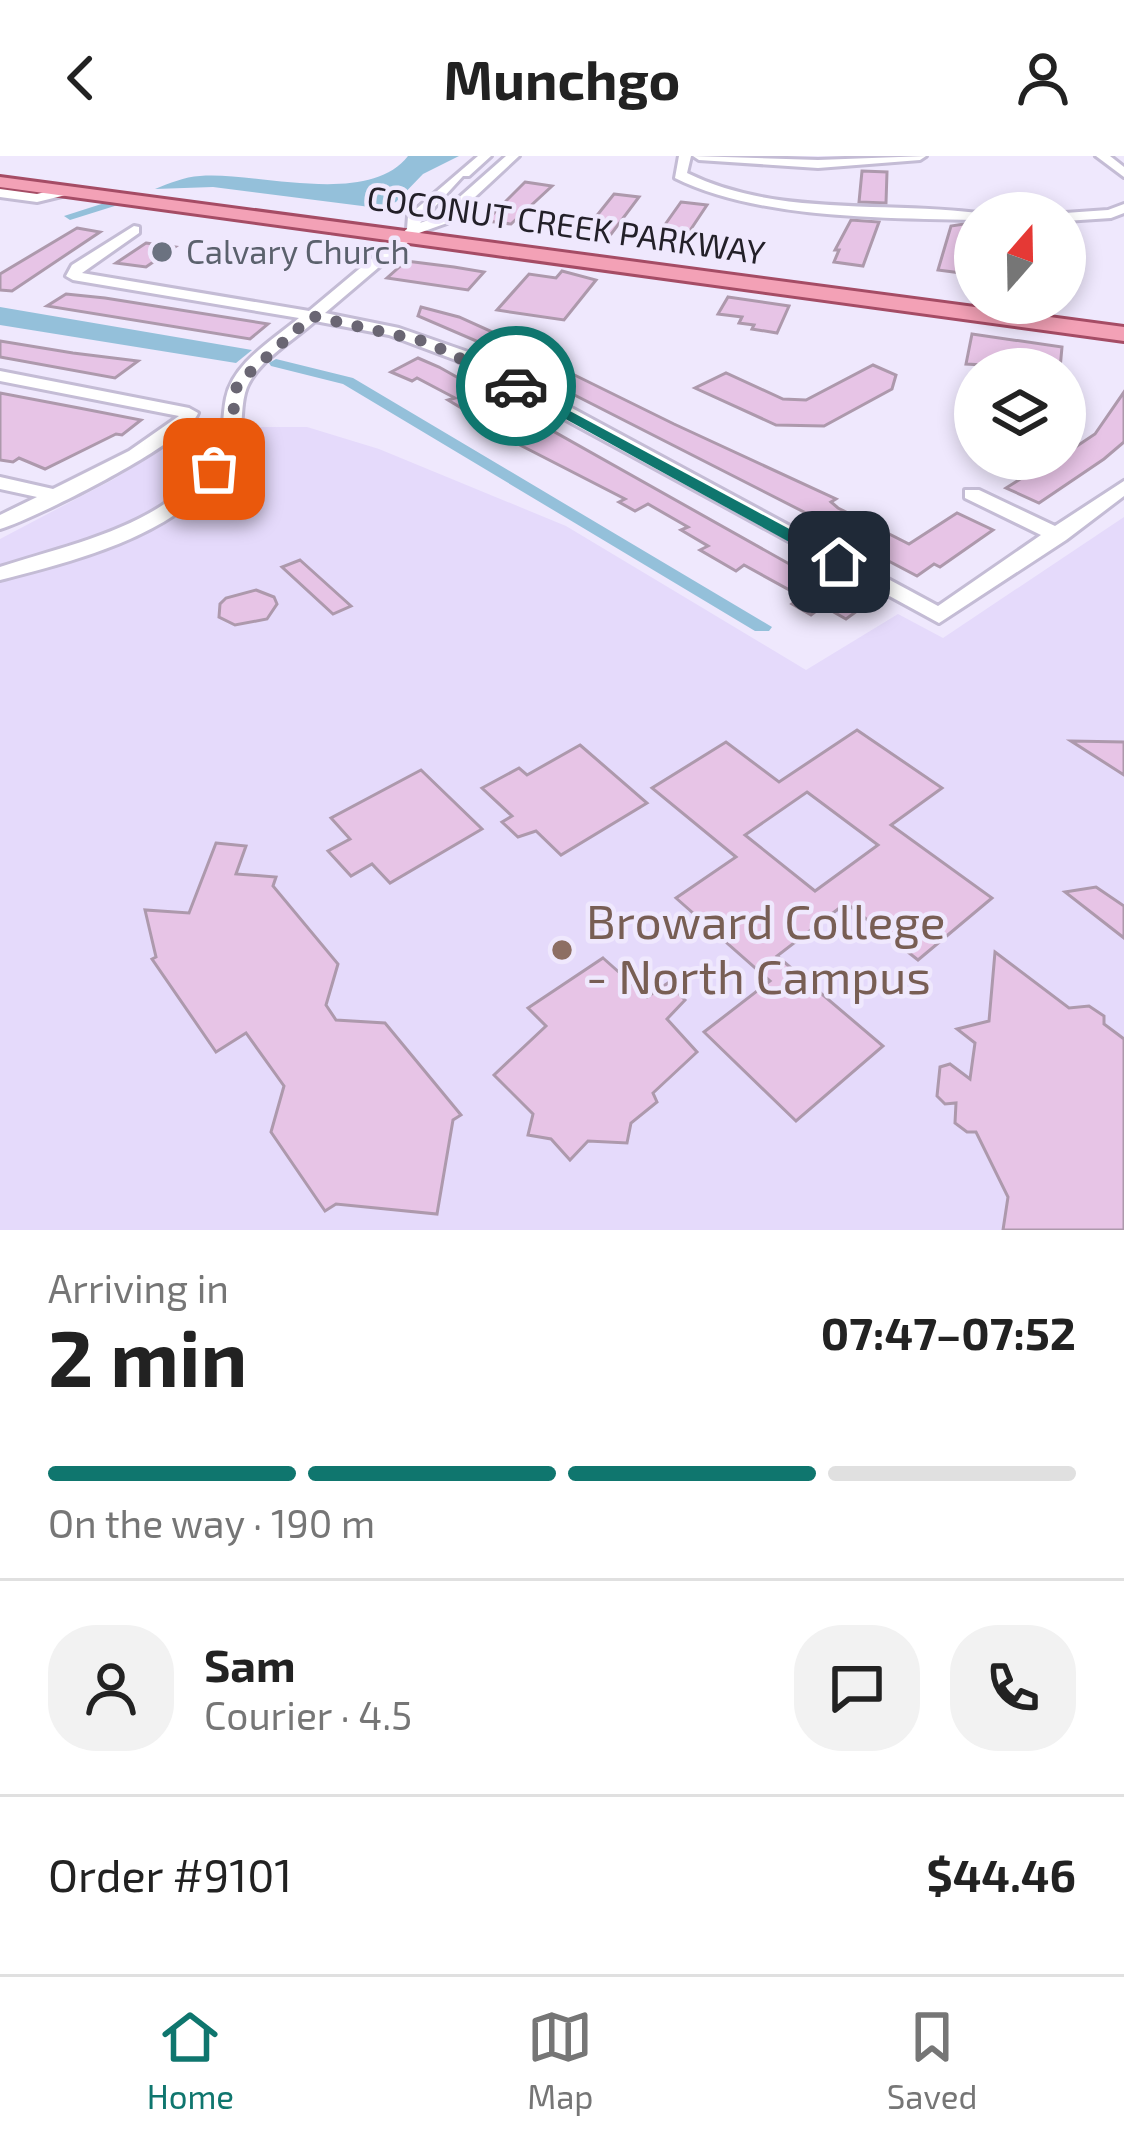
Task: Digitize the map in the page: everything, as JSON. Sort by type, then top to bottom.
[{"type":"main road","name":"COCONUT CREEK PARKWAY","points":[[0,179],[65,191],[1124,321]]},
{"type":"main road","name":"COCONUT CREEK PARKWAY","points":[[0,179],[1124,334]]},
{"type":"main road","points":[[724,279],[893,293]]},
{"type":"street","points":[[410,233],[413,219],[485,156]]},
{"type":"street","points":[[0,574],[158,515],[191,492],[229,445],[232,394],[248,370],[410,233],[442,220],[513,156]]},
{"type":"street","points":[[685,156],[680,175],[710,191],[884,213],[954,215]]},
{"type":"street","points":[[699,156],[806,164],[920,156]]},
{"type":"street","points":[[774,156],[845,156]]},
{"type":"street","points":[[1102,156],[1124,173]]},
{"type":"street","points":[[465,172],[490,176]]},
{"type":"street","points":[[0,193],[37,198],[65,191]]},
{"type":"street","points":[[440,194],[466,197]]},
{"type":"street","points":[[1086,216],[1124,208]]},
{"type":"street","points":[[134,230],[77,268],[73,276],[393,331],[462,356],[939,616],[1124,488]]},
{"type":"street","points":[[0,376],[189,413],[187,420],[136,455],[0,523]]},
{"type":"street","points":[[0,483],[59,496]]},
{"type":"street","points":[[972,494],[1059,536]]},
{"type":"shaded area","name":"Broward College - North Campus","points":[[197,427],[307,427],[379,449],[566,526],[806,670],[898,614],[943,638],[1124,517],[1124,1230],[0,1230],[0,539],[114,479]]},
{"type":"water","points":[[408,156],[459,156],[423,174],[396,202],[378,208],[213,187],[155,189],[200,176],[339,184],[390,172]]},
{"type":"water","points":[[0,307],[252,350],[236,363],[0,325]]},
{"type":"building","points":[[862,171],[887,172],[886,203],[859,202]]},
{"type":"building","points":[[525,182],[552,186],[511,224],[486,221]]},
{"type":"building","points":[[614,194],[639,197],[609,237],[583,233]]},
{"type":"building","points":[[681,202],[707,205],[679,247],[652,243]]},
{"type":"building","points":[[851,220],[879,222],[863,266],[834,262]]},
{"type":"building","points":[[954,226],[954,272],[938,270]]},
{"type":"building","points":[[77,228],[100,232],[12,291],[0,290],[0,274]]},
{"type":"building","points":[[146,243],[175,247],[146,267],[116,263]]},
{"type":"building","points":[[406,261],[484,272],[468,290],[387,278]]},
{"type":"building","points":[[562,271],[596,280],[564,320],[497,310],[529,274],[556,278]]},
{"type":"building","points":[[66,294],[268,324],[250,339],[47,306]]},
{"type":"building","points":[[728,297],[789,306],[777,333],[752,329],[754,325],[739,323],[742,317],[718,314]]},
{"type":"building","points":[[421,307],[459,317],[541,354],[540,358],[674,424],[836,499],[831,502],[838,508],[909,544],[957,513],[993,530],[940,567],[934,564],[917,576],[847,539],[851,536],[490,352],[495,349],[418,316]]},
{"type":"building","points":[[972,334],[1062,347],[1062,348],[969,348]]},
{"type":"building","points":[[0,341],[138,361],[115,378],[0,357]]},
{"type":"building","points":[[418,358],[864,606],[846,619],[823,606],[811,615],[792,604],[802,597],[744,565],[736,571],[700,550],[708,546],[681,530],[688,527],[648,504],[635,511],[619,502],[625,499],[483,426],[488,424],[448,400],[455,398],[417,378],[412,381],[391,372]]},
{"type":"building","points":[[873,365],[896,375],[892,389],[824,426],[776,425],[695,388],[726,373],[783,399],[806,400]]},
{"type":"building","points":[[1124,392],[1124,442],[1086,471],[1086,440]]},
{"type":"building","points":[[0,393],[141,420],[122,435],[45,469],[19,458],[0,460]]},
{"type":"building","points":[[1019,480],[1073,480],[1039,503],[1006,488]]},
{"type":"building","points":[[300,560],[351,606],[333,614],[282,567]]},
{"type":"building","points":[[256,590],[274,597],[277,604],[267,619],[235,625],[219,617],[226,598]]},
{"type":"building","points":[[857,730],[942,788],[891,825],[992,898],[918,960],[846,903],[777,956],[883,1046],[796,1121],[704,1032],[770,981],[676,898],[736,857],[652,788],[726,742],[779,782]],"holes":[[[807,792],[878,845],[815,891],[745,835]]]},
{"type":"building","points":[[1071,741],[1124,742],[1124,775]]},
{"type":"building","points":[[580,745],[647,803],[561,855],[536,831],[518,837],[502,822],[512,816],[482,788],[519,768],[527,775]]},
{"type":"building","points":[[421,770],[482,829],[390,883],[372,864],[351,876],[328,851],[350,839],[331,818]]},
{"type":"building","points":[[216,843],[246,846],[236,874],[276,877],[273,886],[338,964],[326,1005],[336,1020],[385,1023],[461,1115],[453,1120],[437,1214],[336,1204],[325,1211],[271,1132],[284,1086],[246,1033],[216,1052],[152,959],[156,957],[145,910],[189,913]]},
{"type":"building","points":[[1096,887],[1124,906],[1124,938],[1065,892]]},
{"type":"building","points":[[995,952],[1069,1008],[1089,1006],[1104,1016],[1104,1024],[1124,1039],[1124,1230],[1003,1230],[1008,1197],[976,1132],[955,1123],[956,1103],[945,1104],[937,1096],[940,1067],[950,1064],[970,1079],[975,1043],[957,1029],[989,1021]]},
{"type":"building","points":[[603,958],[647,997],[668,983],[685,1000],[667,1019],[697,1052],[653,1093],[657,1102],[631,1123],[627,1143],[588,1141],[570,1160],[551,1139],[528,1135],[533,1114],[494,1075],[546,1026],[528,1008]]},
{"type":"waterway","points":[[70,216],[117,202]]},
{"type":"waterway","points":[[276,363],[348,381],[762,627]]},
{"type":"way so far","points":[[214,469],[229,445],[232,394],[237,384],[312,316],[427,342],[516,386]]},
{"type":"place","name":"Calvary Church","points":[[162,252]]},
{"type":"place","name":"Broward College - North Campus","points":[[562,950]]},
{"type":"route","points":[[516,386],[839,562]]}]
